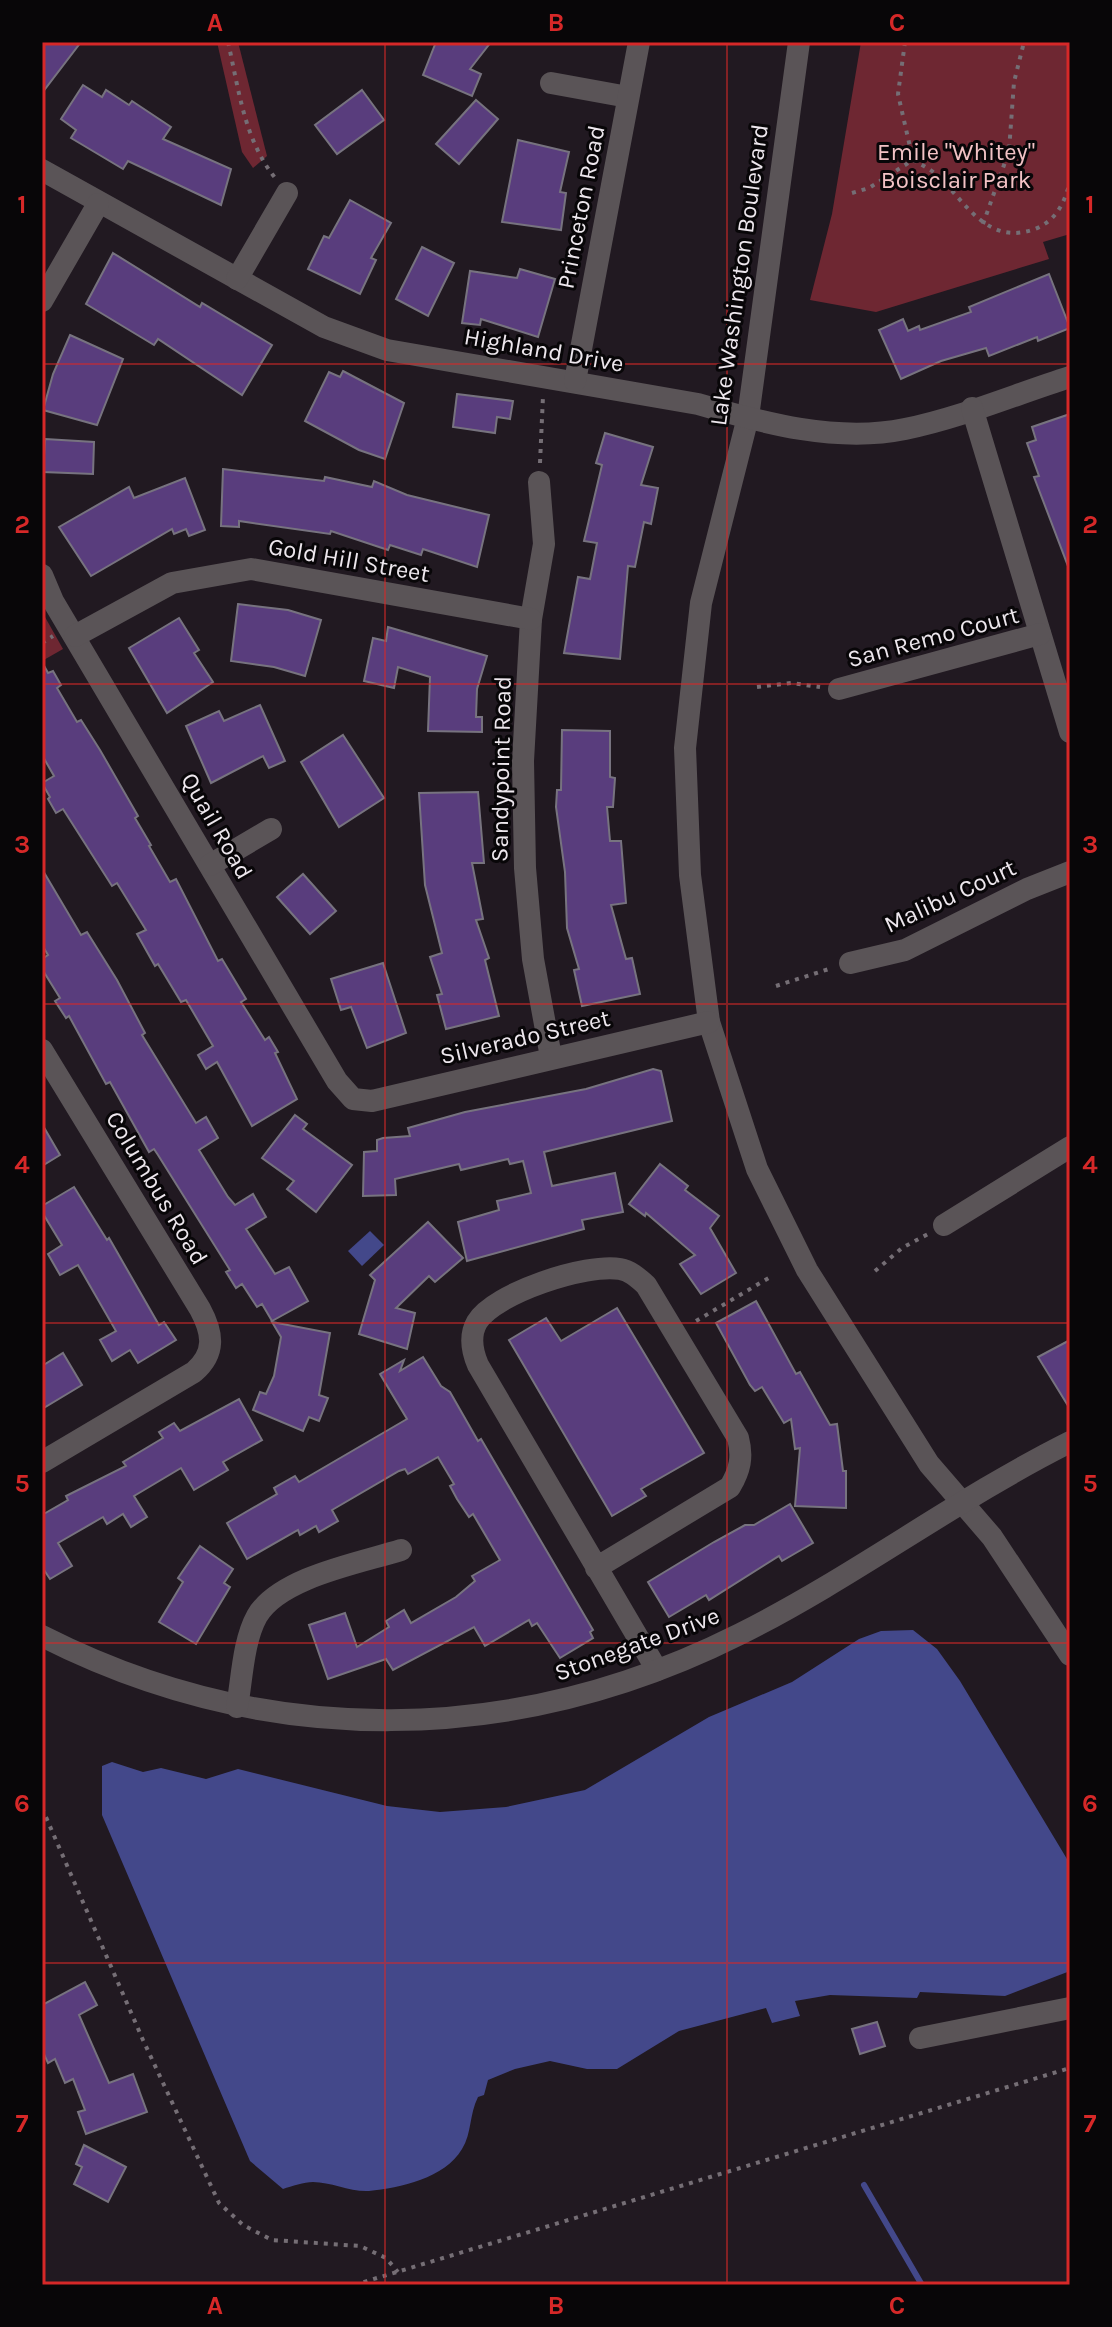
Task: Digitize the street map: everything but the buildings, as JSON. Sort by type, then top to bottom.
[{"type":"street","name":"Princeton Road","points":[[575,381],[639,42]]},
{"type":"street","name":"Lake Washington Boulevard","points":[[799,42],[748,417],[701,603],[685,748],[690,875],[709,1022],[757,1169],[807,1270],[929,1464],[992,1537],[1070,1655]]},
{"type":"street","points":[[551,83],[628,97]]},
{"type":"street","name":"Highland Drive","points":[[42,170],[98,204],[324,327],[387,350],[698,404],[817,431],[866,434],[905,429],[1070,377]]},
{"type":"street","points":[[237,279],[287,193]]},
{"type":"street","points":[[42,301],[98,204]]},
{"type":"street","points":[[972,408],[1070,732]]},
{"type":"street","name":"Sandypoint Road","points":[[539,482],[544,544],[531,619],[523,761],[525,868],[533,959],[551,1057]]},
{"type":"street","name":"Gold Hill Street","points":[[75,636],[172,583],[251,569],[531,619]]},
{"type":"street","name":"Quail Road","points":[[42,575],[337,1081],[353,1099]]},
{"type":"street","name":"San Remo Court","points":[[839,689],[1040,634]]},
{"type":"street","points":[[210,865],[271,829]]},
{"type":"street","name":"Malibu Court","points":[[850,963],[905,950],[1027,889],[1070,872]]},
{"type":"street","name":"Silverado Street","points":[[353,1099],[372,1101],[709,1022]]},
{"type":"street","name":"Columbus Road","points":[[42,1051],[208,1323],[211,1341],[208,1357],[194,1372],[42,1462]]},
{"type":"street","points":[[944,1225],[1070,1147]]},
{"type":"street","points":[[596,1568],[730,1487],[742,1452],[738,1438],[646,1285],[635,1275],[616,1268],[562,1278],[516,1293],[479,1319],[472,1340],[478,1365],[596,1568],[657,1670]]},
{"type":"street","name":"Stonegate Drive","points":[[42,1636],[146,1681],[237,1707],[361,1721],[453,1718],[565,1699],[657,1670],[742,1633],[961,1501],[1070,1442]]},
{"type":"street","points":[[237,1707],[251,1634],[264,1606],[298,1584],[401,1550]]},
{"type":"street","points":[[920,2038],[1070,2008]]},
{"type":"path","points":[[228,42],[250,137],[259,158],[287,193]]},
{"type":"path","points":[[905,42],[898,94],[913,160],[938,176],[959,202],[983,224],[1014,232],[1046,224],[1057,214],[1070,182]]},
{"type":"path","points":[[983,224],[1009,151],[1014,82],[1024,42]]},
{"type":"path","points":[[852,193],[869,188],[913,160]]},
{"type":"path","points":[[539,482],[544,376]]},
{"type":"path","points":[[757,687],[791,683],[839,689]]},
{"type":"path","points":[[776,986],[850,963]]},
{"type":"path","points":[[875,1271],[902,1248],[944,1225]]},
{"type":"path","points":[[696,1321],[772,1276]]},
{"type":"path","points":[[42,1808],[143,2040],[219,2203],[243,2225],[272,2240],[360,2246],[386,2258],[398,2272]]},
{"type":"path","points":[[354,2285],[1070,2068]]},
{"type":"green space","points":[[217,42],[238,42],[267,156],[253,168],[242,152]]},
{"type":"green space","name":"Emile \"Whitey\" Boisclair Park","points":[[861,42],[1070,42],[1070,234],[1043,242],[1049,259],[876,312],[810,300],[832,214]]},
{"type":"green space","points":[[45,617],[63,649],[42,661],[42,619]]},
{"type":"water","points":[[370,1231],[384,1245],[362,1266],[348,1251]]},
{"type":"water","points":[[913,1630],[937,1649],[960,1681],[1070,1864],[1070,1971],[1005,1996],[920,1992],[917,1998],[830,1995],[795,2001],[800,2016],[772,2023],[766,2008],[679,2031],[617,2069],[587,2069],[550,2061],[515,2069],[488,2080],[484,2095],[478,2097],[475,2104],[465,2143],[454,2159],[421,2180],[394,2187],[362,2191],[313,2182],[283,2189],[250,2161],[102,1815],[102,1766],[112,1762],[143,1772],[161,1768],[206,1779],[238,1769],[387,1806],[440,1812],[506,1807],[585,1790],[709,1717],[792,1682],[859,1639],[881,1631]]},
{"type":"waterway","points":[[864,2185],[922,2285]]}]
